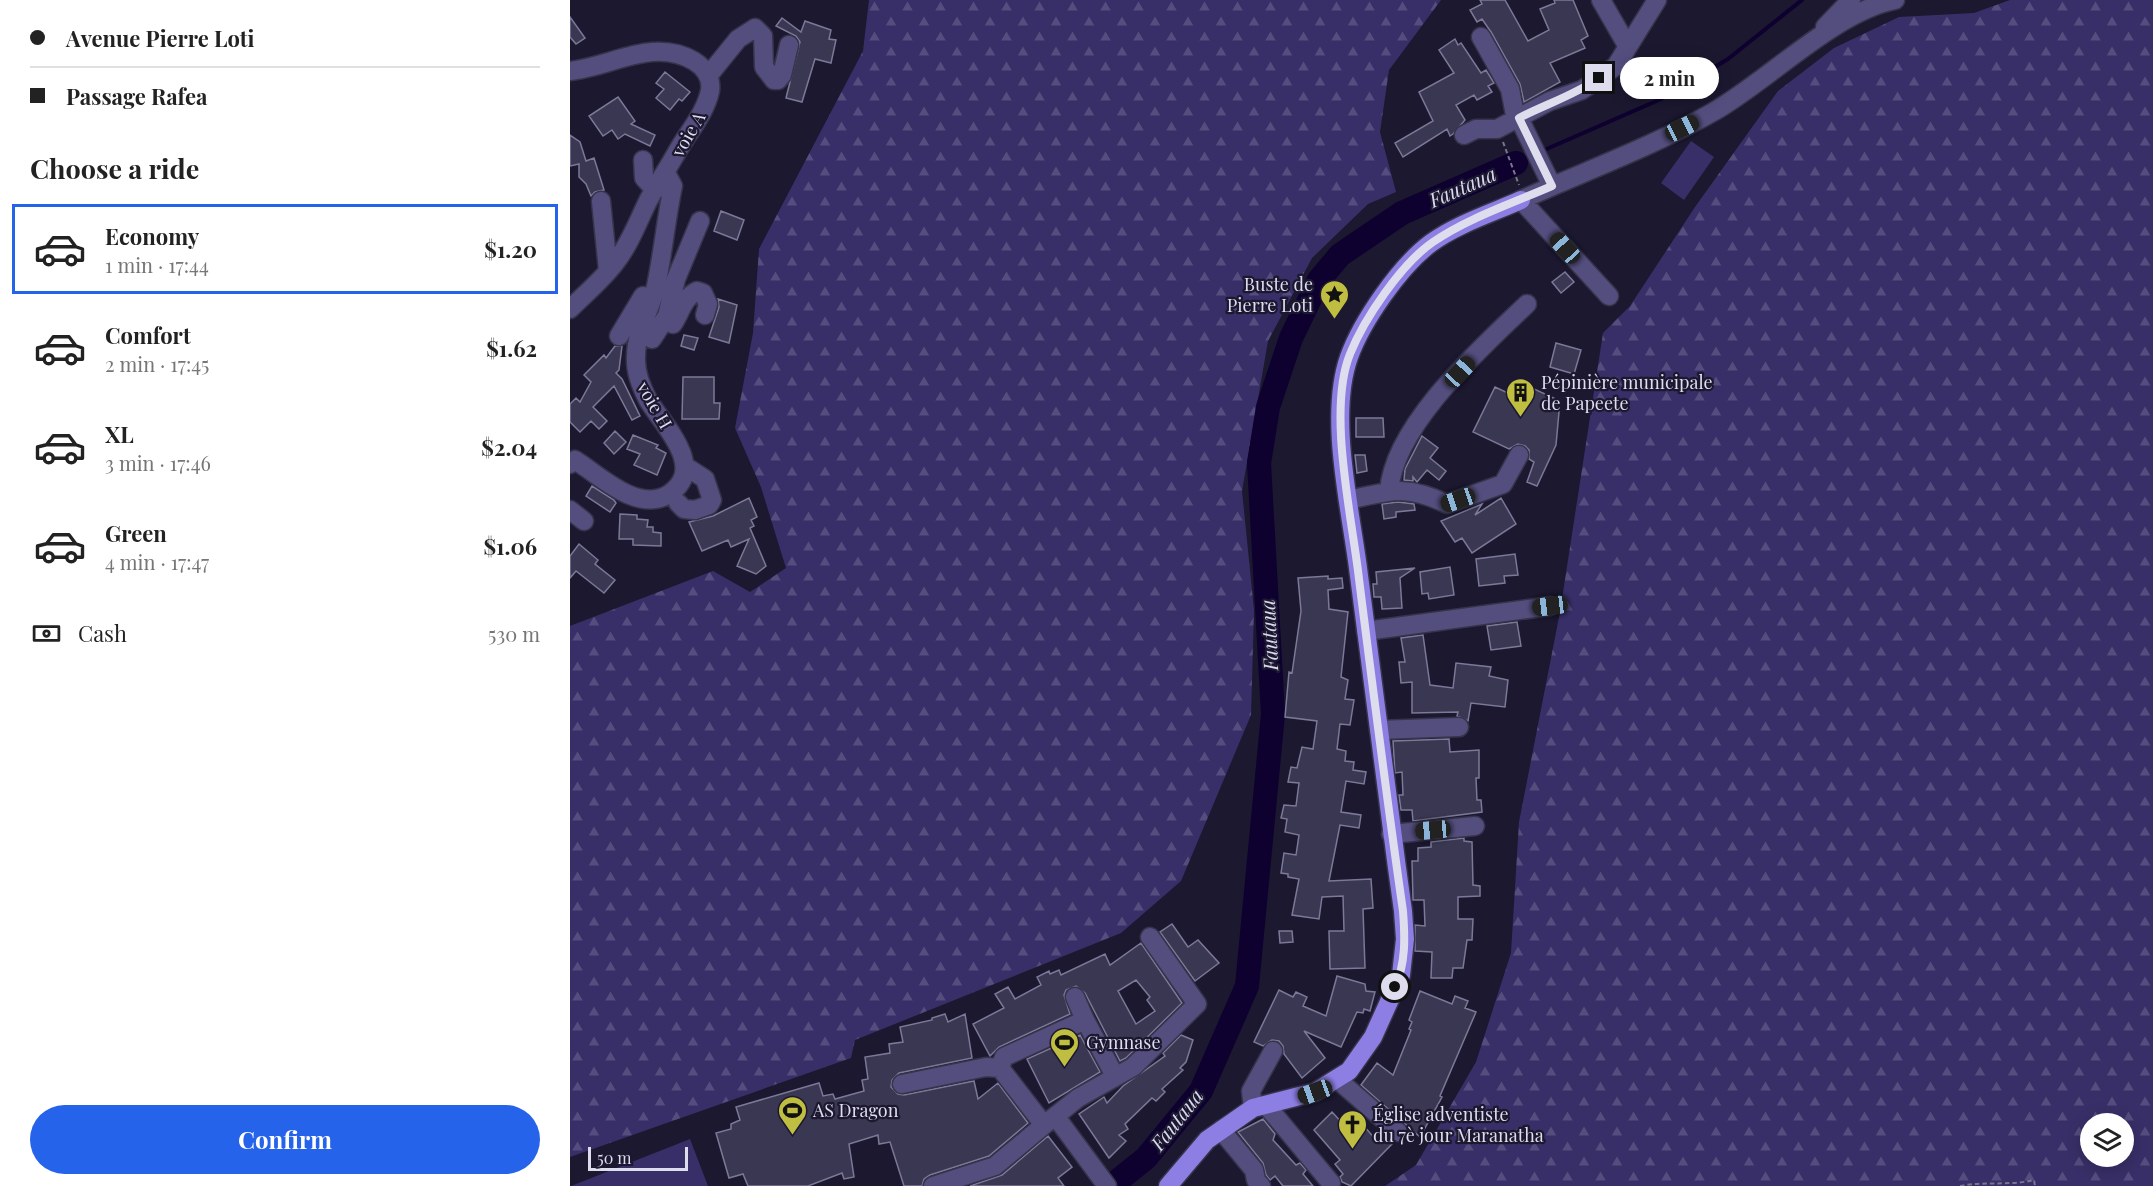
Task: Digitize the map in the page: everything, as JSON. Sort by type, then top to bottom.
[{"type":"main road","points":[[1168,1186],[1207,1140],[1221,1130],[1259,1106],[1302,1096],[1338,1080],[1349,1071],[1373,1037],[1401,975],[1405,939],[1403,911],[1348,500],[1340,398],[1344,374],[1360,334],[1400,276],[1431,243],[1520,191]]},
{"type":"street","points":[[1601,0],[1628,46]]},
{"type":"street","points":[[1464,135],[1476,129],[1500,136],[1550,101],[1582,90],[1616,66],[1657,0]]},
{"type":"street","points":[[1811,44],[1837,12],[1851,0]]},
{"type":"street","points":[[1520,191],[1552,186],[1625,156],[1711,113],[1845,21],[1895,0]]},
{"type":"street","points":[[570,71],[625,56],[658,53],[686,57],[696,62],[708,76],[738,39],[755,28],[763,36],[764,67],[774,80],[778,80],[782,75],[789,45]]},
{"type":"street","points":[[1481,37],[1510,89],[1520,124],[1552,186]]},
{"type":"street","name":"voie A","points":[[570,309],[608,270],[629,242],[655,190],[706,102],[710,91],[708,76]]},
{"type":"street","points":[[643,160],[644,178],[655,190]]},
{"type":"street","name":"voie H","points":[[666,173],[672,186],[657,278],[645,339],[636,356],[641,387],[677,443],[685,466]]},
{"type":"street","points":[[1520,191],[1609,296]]},
{"type":"street","points":[[601,201],[608,270]]},
{"type":"street","points":[[645,339],[667,316],[676,279],[700,221]]},
{"type":"street","points":[[618,336],[657,278]]},
{"type":"street","points":[[645,339],[668,332],[683,303],[697,291],[703,293],[708,304],[705,315]]},
{"type":"street","points":[[1389,491],[1394,463],[1436,397],[1527,303]]},
{"type":"street","points":[[1348,500],[1389,491],[1422,492],[1447,504],[1503,484],[1519,455]]},
{"type":"street","points":[[572,462],[621,490],[642,498],[662,497],[670,493],[682,479],[685,466],[705,479],[712,500],[709,505],[695,510],[684,509],[678,503]]},
{"type":"street","points":[[1366,631],[1550,606]]},
{"type":"street","points":[[1379,730],[1459,727]]},
{"type":"street","points":[[1391,834],[1475,826]]},
{"type":"street","points":[[933,1186],[995,1166],[1078,1098],[1133,1067],[1197,1004],[1150,937]]},
{"type":"street","points":[[1075,997],[1115,1077]]},
{"type":"street","points":[[1000,1068],[1004,1057],[1085,1020]]},
{"type":"street","points":[[1273,1051],[1251,1091],[1259,1106],[1331,1183]]},
{"type":"street","points":[[902,1083],[986,1067],[1000,1068],[1086,1156],[1107,1186]]},
{"type":"street","points":[[1338,1080],[1398,1132]]},
{"type":"street","points":[[1221,1130],[1254,1170],[1256,1180],[1261,1186]]},
{"type":"path","points":[[1500,136],[1520,191]]},
{"type":"path","points":[[1960,1186],[1981,1182],[2023,1183],[2034,1180],[2035,1186]]},
{"type":"green space","points":[[869,0],[1441,0],[1389,70],[1380,132],[1396,192],[1368,204],[1312,258],[1268,341],[1242,491],[1254,610],[1251,715],[1181,881],[1121,933],[855,1040],[851,1058],[570,1157],[570,626],[713,571],[750,592],[786,568],[761,487],[735,428],[753,333],[759,249],[863,51]]},
{"type":"green space","points":[[2010,0],[2153,0],[2153,1186],[1385,1186],[1416,1165],[1476,1062],[1511,953],[1519,822],[1560,612],[1603,333],[1630,306],[1695,207],[1778,91],[1834,48],[1899,17],[1974,13]]},
{"type":"green space","points":[[1691,141],[1714,157],[1684,200],[1661,183]]},
{"type":"green space","points":[[690,1139],[708,1186],[571,1186]]},
{"type":"building","points":[[1480,0],[1505,0],[1528,41],[1549,30],[1540,9],[1555,3],[1554,0],[1573,0],[1588,36],[1581,40],[1585,48],[1550,63],[1560,82],[1524,102],[1520,84],[1491,32],[1482,19],[1477,22],[1470,10],[1482,4]]},
{"type":"building","points":[[570,17],[585,38],[576,44],[570,37]]},
{"type":"building","points":[[782,18],[801,32],[805,21],[831,30],[829,39],[836,40],[831,63],[815,59],[802,102],[786,98],[800,42],[796,36],[776,26]]},
{"type":"building","points":[[1455,39],[1458,45],[1461,43],[1481,73],[1486,70],[1494,83],[1488,86],[1492,92],[1477,100],[1474,95],[1456,105],[1465,120],[1453,134],[1450,136],[1447,129],[1403,157],[1395,143],[1433,121],[1419,92],[1454,73],[1439,50]]},
{"type":"building","points":[[665,72],[690,92],[682,101],[679,99],[670,110],[656,98],[664,89],[656,83]]},
{"type":"building","points":[[618,97],[635,121],[631,124],[655,135],[650,146],[625,134],[618,139],[612,130],[603,136],[589,116]]},
{"type":"building","points":[[570,135],[580,142],[586,161],[594,158],[604,190],[595,192],[591,196],[586,184],[579,177],[579,164],[570,166]]},
{"type":"building","points":[[721,211],[744,220],[737,240],[714,231]]},
{"type":"building","points":[[1565,272],[1574,282],[1561,293],[1552,282]]},
{"type":"building","points":[[718,299],[737,305],[729,343],[709,337],[719,307]]},
{"type":"building","points":[[684,335],[698,338],[694,350],[681,346]]},
{"type":"building","name":"Pépinière municipale de Papeete","points":[[1556,343],[1581,350],[1574,374],[1550,367]]},
{"type":"building","points":[[615,346],[622,346],[619,370],[616,373],[622,379],[640,416],[632,420],[614,386],[593,407],[607,421],[599,429],[591,421],[580,432],[570,422],[570,404],[576,398],[580,402],[591,382],[584,375],[604,355],[606,358]]},
{"type":"building","points":[[683,377],[714,377],[714,403],[720,403],[719,419],[682,419]]},
{"type":"building","name":"Pépinière municipale de Papeete","points":[[1517,381],[1560,401],[1556,445],[1537,486],[1527,482],[1534,462],[1529,459],[1529,450],[1525,446],[1518,444],[1509,449],[1473,432],[1495,387],[1512,395]]},
{"type":"building","points":[[1356,418],[1383,418],[1384,437],[1356,437]]},
{"type":"building","points":[[615,431],[626,442],[614,454],[604,443]]},
{"type":"building","points":[[633,435],[658,445],[656,448],[666,453],[657,475],[634,465],[640,454],[627,449]]},
{"type":"building","points":[[1422,436],[1438,448],[1430,458],[1446,471],[1439,480],[1427,470],[1417,482],[1413,477],[1413,481],[1404,480],[1405,469]]},
{"type":"building","points":[[1355,455],[1365,455],[1367,471],[1357,473]]},
{"type":"building","points":[[592,486],[614,500],[616,503],[610,512],[586,496]]},
{"type":"building","points":[[749,498],[757,517],[751,520],[754,526],[750,528],[766,566],[756,574],[737,566],[749,539],[731,547],[728,540],[702,551],[689,522],[713,516]]},
{"type":"building","points":[[1501,498],[1516,524],[1472,553],[1462,538],[1455,542],[1441,521],[1482,504],[1475,515]]},
{"type":"building","points":[[1398,502],[1414,504],[1415,510],[1396,512],[1396,517],[1384,519],[1382,504]]},
{"type":"building","points":[[620,514],[637,515],[637,519],[648,520],[647,527],[653,527],[653,532],[661,533],[661,546],[633,545],[633,539],[619,539]]},
{"type":"building","points":[[579,544],[598,560],[595,564],[615,580],[604,593],[576,571],[570,578],[570,556]]},
{"type":"building","points":[[1515,554],[1518,575],[1504,576],[1505,583],[1479,586],[1476,559]]},
{"type":"building","points":[[1450,567],[1454,595],[1429,599],[1428,593],[1422,594],[1420,572]]},
{"type":"building","points":[[1415,568],[1400,578],[1402,608],[1382,609],[1381,597],[1374,597],[1373,584],[1377,584],[1376,572]]},
{"type":"building","points":[[1328,576],[1328,579],[1342,578],[1343,588],[1328,590],[1329,609],[1348,612],[1341,677],[1348,680],[1345,699],[1354,700],[1350,725],[1340,724],[1337,749],[1346,751],[1345,761],[1354,762],[1353,770],[1366,772],[1364,784],[1346,781],[1341,812],[1361,815],[1359,828],[1340,825],[1329,881],[1371,879],[1373,908],[1363,909],[1365,968],[1330,969],[1329,931],[1344,931],[1343,896],[1322,897],[1319,919],[1292,915],[1299,879],[1281,873],[1284,853],[1296,855],[1299,835],[1285,832],[1287,819],[1281,818],[1284,805],[1296,806],[1299,783],[1288,782],[1291,767],[1297,768],[1302,747],[1313,749],[1317,721],[1285,717],[1289,672],[1292,673],[1301,611],[1298,578]]},
{"type":"building","points":[[1517,622],[1521,646],[1491,650],[1487,626]]},
{"type":"building","points":[[1423,635],[1430,685],[1453,688],[1456,663],[1491,667],[1489,676],[1508,680],[1505,707],[1471,703],[1468,721],[1457,716],[1458,712],[1412,713],[1412,682],[1401,683],[1399,662],[1405,662],[1401,638]]},
{"type":"building","points":[[1449,739],[1450,752],[1479,750],[1479,778],[1476,778],[1477,800],[1481,800],[1482,812],[1413,821],[1412,810],[1401,810],[1399,795],[1403,795],[1402,772],[1395,773],[1393,741]]},
{"type":"building","points":[[1464,838],[1464,841],[1472,842],[1473,885],[1480,886],[1480,896],[1458,897],[1458,919],[1473,919],[1472,940],[1467,940],[1463,968],[1453,968],[1452,978],[1431,978],[1432,952],[1415,951],[1415,925],[1425,926],[1424,900],[1413,900],[1412,861],[1418,861],[1418,848],[1431,847],[1431,842]]},
{"type":"building","points":[[1172,924],[1188,947],[1198,940],[1219,963],[1195,981],[1160,932]]},
{"type":"building","points":[[1279,931],[1292,931],[1293,942],[1280,943]]},
{"type":"building","points":[[1141,943],[1182,1003],[1126,1058],[1120,1061],[1085,993],[1076,986],[1066,990],[1064,995],[1070,1014],[999,1047],[990,1056],[973,1024],[1004,1008],[995,994],[1008,987],[1015,999],[1041,985],[1037,977],[1049,971],[1050,974],[1059,970],[1061,975],[1105,954],[1110,965]],"holes":[[[1136,980],[1150,997],[1147,1000],[1155,1011],[1136,1024],[1118,991]]]},
{"type":"building","points":[[1337,976],[1365,984],[1366,991],[1375,992],[1370,1011],[1364,1009],[1363,1013],[1357,1012],[1341,1047],[1304,1031],[1325,1058],[1302,1078],[1284,1054],[1283,1046],[1279,1041],[1272,1040],[1263,1046],[1254,1042],[1279,990],[1293,997],[1296,992],[1307,997],[1303,1006],[1326,1016]]},
{"type":"building","points":[[1420,991],[1452,1004],[1455,996],[1468,1001],[1465,1008],[1476,1012],[1440,1096],[1442,1097],[1420,1137],[1361,1085],[1377,1063],[1393,1075],[1411,1030],[1409,1029],[1412,1022],[1409,1020]]},
{"type":"building","points":[[945,1014],[948,1022],[965,1014],[972,1058],[899,1073],[892,1080],[891,1087],[898,1094],[904,1095],[974,1081],[978,1099],[998,1083],[1028,1123],[989,1156],[930,1175],[924,1179],[922,1186],[904,1186],[890,1142],[879,1144],[878,1135],[849,1144],[854,1177],[844,1179],[842,1173],[808,1186],[748,1186],[743,1174],[729,1178],[716,1133],[731,1129],[731,1124],[740,1120],[736,1107],[819,1083],[823,1096],[833,1094],[835,1099],[864,1091],[862,1080],[868,1079],[865,1057],[890,1053],[889,1044],[903,1042],[900,1027],[932,1020],[932,1018]]},
{"type":"building","name":"Gymnase","points":[[1080,1035],[1100,1072],[1049,1103],[1027,1059]]},
{"type":"building","points":[[1181,1035],[1193,1040],[1186,1062],[1180,1068],[1183,1070],[1162,1089],[1165,1092],[1156,1101],[1152,1098],[1125,1124],[1128,1129],[1119,1135],[1126,1141],[1109,1158],[1079,1114],[1104,1097],[1107,1103],[1123,1086],[1165,1056],[1163,1053]]},
{"type":"building","name":"Église adventiste du 7è jour Maranatha","points":[[1332,1112],[1346,1127],[1357,1118],[1376,1140],[1382,1135],[1392,1144],[1351,1186],[1342,1182],[1340,1177],[1343,1174],[1335,1164],[1340,1160],[1314,1130]]},
{"type":"building","points":[[1263,1119],[1275,1134],[1273,1140],[1296,1165],[1300,1163],[1306,1170],[1303,1174],[1313,1186],[1283,1186],[1275,1176],[1270,1180],[1266,1175],[1263,1163],[1238,1132]]},
{"type":"building","points":[[1048,1136],[1072,1167],[1058,1178],[1064,1186],[970,1186],[1002,1175]]},
{"type":"waterway","points":[[1542,151],[1661,99],[1728,59],[1802,0]]},
{"type":"waterway","points":[[1516,163],[1533,155]]},
{"type":"waterway","name":"Fautaua","points":[[1111,1186],[1146,1158],[1201,1091],[1247,986],[1273,714],[1259,463],[1268,407],[1291,338],[1319,280],[1340,255],[1402,213],[1516,163]]},
{"type":"place","name":"Buste de Pierre Loti","points":[[1334,320]]},
{"type":"place","name":"Pépinière municipale de Papeete","points":[[1520,418]]},
{"type":"place","name":"Gymnase","points":[[1065,1068]]},
{"type":"place","name":"AS Dragon","points":[[792,1136]]},
{"type":"place","name":"Église adventiste du 7è jour Maranatha","points":[[1352,1150]]},
{"type":"route","points":[[1395,987],[1401,975],[1405,939],[1403,911],[1347,491],[1340,398],[1344,374],[1360,334],[1378,305],[1417,256],[1431,243],[1451,231],[1552,186],[1519,118],[1550,101],[1582,90],[1599,78]]}]
